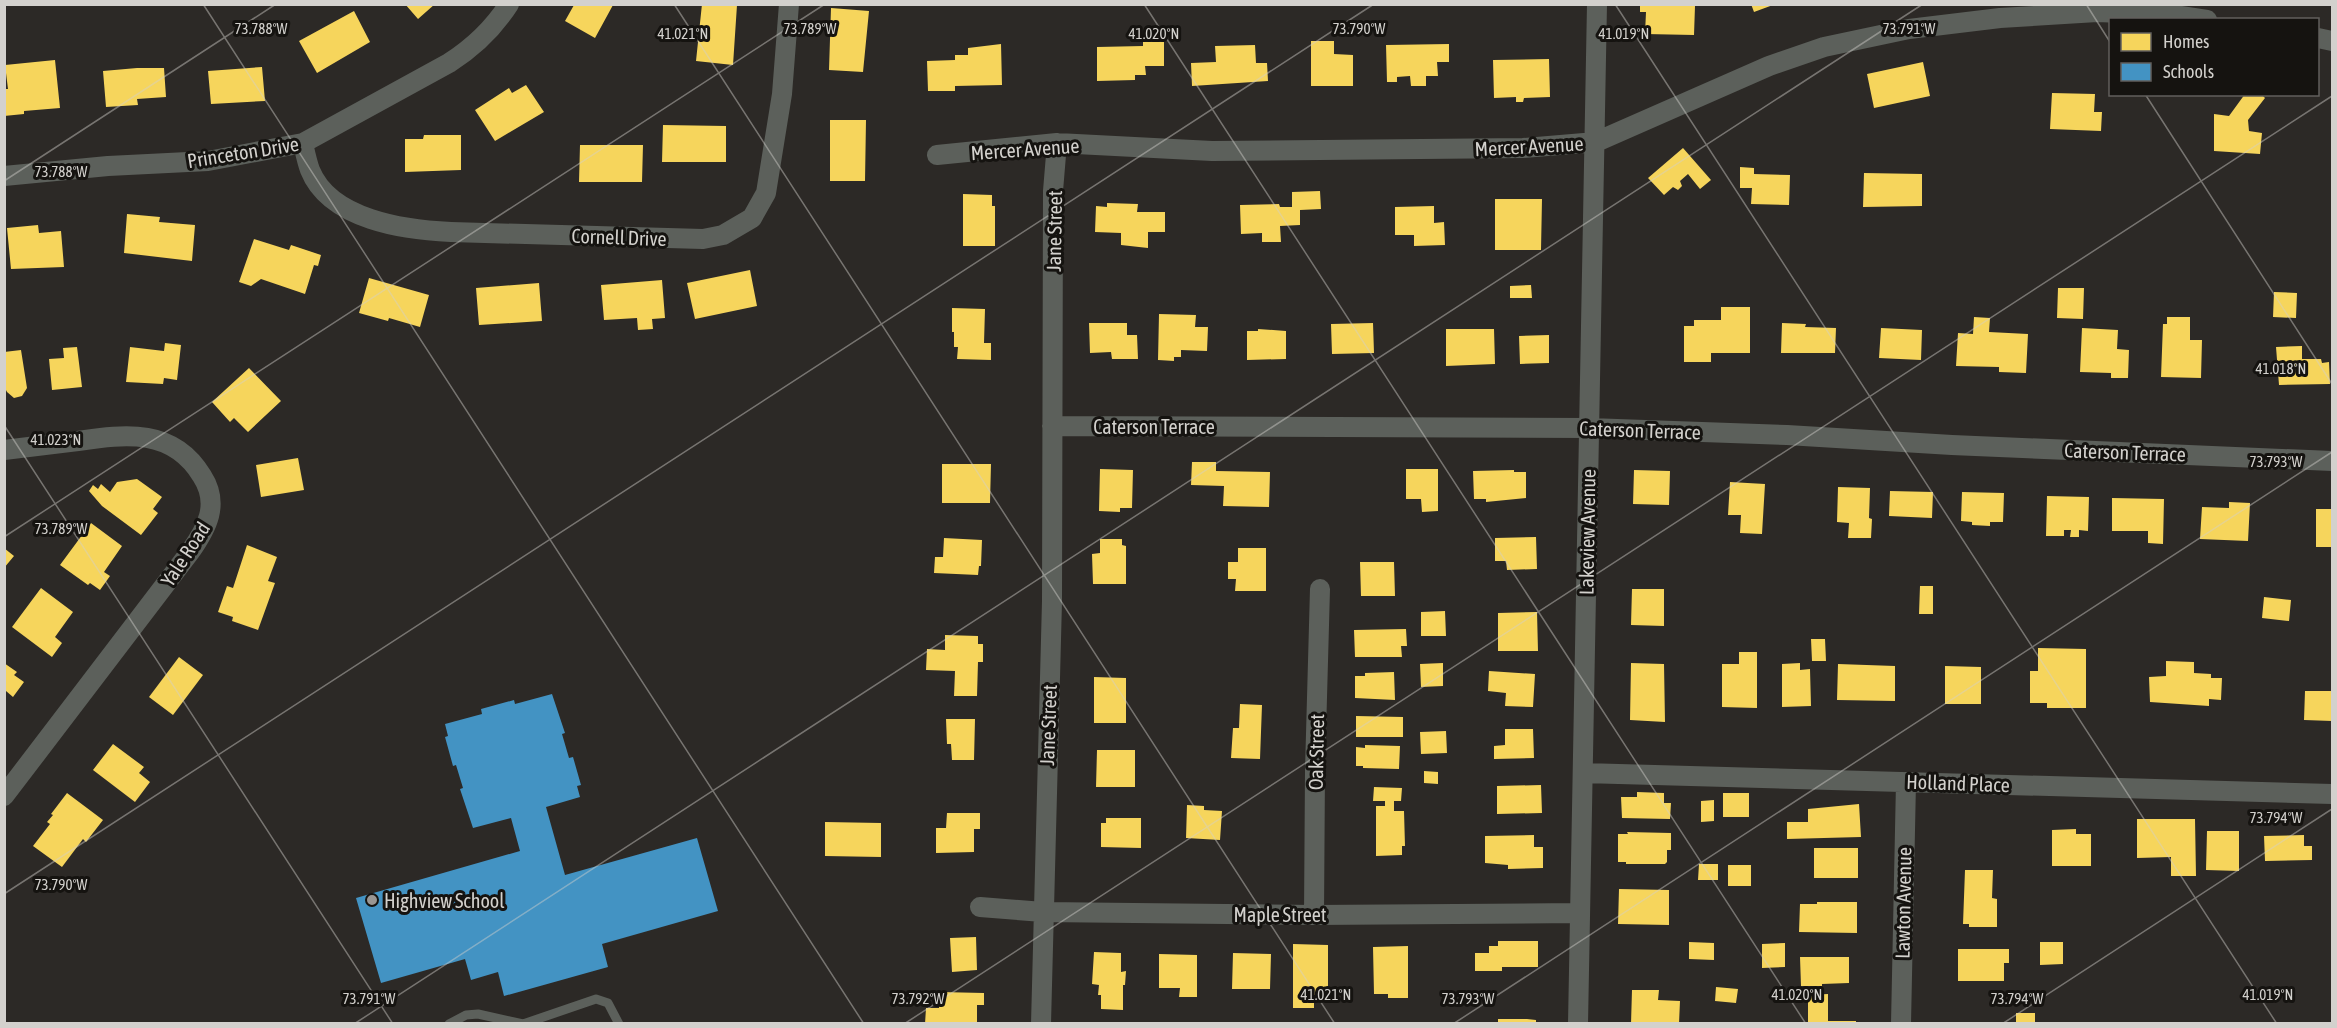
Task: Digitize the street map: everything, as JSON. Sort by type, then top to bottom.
[{"type":"street","name":"Princeton Drive","points":[[4,176],[108,166],[208,161],[303,143],[449,63],[471,48],[487,33],[509,4]]},
{"type":"street","name":"Cornell Drive","points":[[303,143],[311,172],[333,199],[365,218],[393,226],[421,231],[703,239],[723,235],[752,218],[766,193],[782,94],[789,4]]},
{"type":"street","name":"Lakeview Avenue","points":[[1578,1023],[1597,4]]},
{"type":"street","name":"Mercer Avenue","points":[[937,155],[1057,143],[1212,151],[1523,148],[1596,142],[1769,66],[1824,47],[1899,32],[2000,18],[2097,12],[2194,18]]},
{"type":"street","name":"Jane Street","points":[[1041,1023],[1052,601],[1053,191],[1057,143]]},
{"type":"street","name":"Caterson Terrace","points":[[1052,426],[1589,428],[2332,461]]},
{"type":"street","name":"Yale Road","points":[[4,450],[117,436],[152,438],[166,442],[179,450],[207,483],[212,511],[204,531],[190,552],[4,796]]},
{"type":"street","name":"Oak Street","points":[[1314,915],[1320,589]]},
{"type":"street","name":"Holland Place","points":[[1582,773],[2332,794]]},
{"type":"street","name":"Lawton Avenue","points":[[1901,1023],[1906,782]]},
{"type":"street","name":"Maple Street","points":[[981,907],[1043,912],[1314,915],[1579,913]]},
{"type":"lane","points":[[449,1023],[466,1015],[478,1014],[523,1023],[596,999],[608,1003],[619,1023]]},
{"type":"building: Homes","points":[[405,4],[435,4],[418,19]]},
{"type":"building: Homes","points":[[702,4],[737,5],[733,65],[696,61]]},
{"type":"building: Homes","points":[[1640,4],[1695,6],[1694,35],[1645,34],[1646,12],[1640,12]]},
{"type":"building: Homes","points":[[1751,4],[1773,4],[1773,5],[1754,12]]},
{"type":"building: Homes","points":[[574,5],[613,5],[595,38],[565,21]]},
{"type":"building: Homes","points":[[831,8],[869,11],[863,72],[829,70]]},
{"type":"building: Homes","points":[[354,11],[370,42],[317,73],[299,41]]},
{"type":"building: Homes","points":[[1311,41],[1334,41],[1334,54],[1353,55],[1353,86],[1311,86]]},
{"type":"building: Homes","points":[[1143,42],[1164,42],[1164,66],[1145,66],[1146,75],[1135,75],[1135,80],[1097,81],[1097,47],[1143,46]]},
{"type":"building: Homes","points":[[1001,44],[1002,85],[955,86],[955,91],[928,91],[927,61],[955,60],[955,55],[968,55],[968,48]]},
{"type":"building: Homes","points":[[1449,44],[1449,62],[1437,62],[1438,76],[1426,76],[1426,86],[1411,86],[1410,76],[1397,77],[1397,82],[1387,82],[1386,45]]},
{"type":"building: Homes","points":[[1255,45],[1256,63],[1267,63],[1268,81],[1192,86],[1191,63],[1216,62],[1215,46]]},
{"type":"building: Homes","points":[[1549,59],[1550,97],[1524,98],[1523,102],[1516,102],[1516,97],[1494,98],[1493,60]]},
{"type":"building: Homes","points":[[55,60],[60,108],[24,111],[24,114],[4,116],[4,89],[8,89],[5,65]]},
{"type":"building: Homes","points":[[1923,62],[1930,96],[1874,108],[1867,74]]},
{"type":"building: Homes","points":[[262,67],[265,101],[211,104],[208,71]]},
{"type":"building: Homes","points":[[164,68],[166,97],[137,99],[138,105],[106,107],[103,71]]},
{"type":"building: Homes","points":[[526,85],[544,112],[495,141],[475,110],[509,88],[512,93]]},
{"type":"building: Homes","points":[[2052,93],[2095,94],[2094,112],[2102,112],[2101,131],[2050,129]]},
{"type":"building: Homes","points":[[2244,96],[2263,96],[2265,98],[2248,120],[2249,131],[2262,133],[2260,154],[2214,151],[2214,114],[2229,116]]},
{"type":"building: Homes","points":[[830,120],[866,120],[865,181],[830,181]]},
{"type":"building: Homes","points":[[663,125],[726,126],[726,162],[662,162]]},
{"type":"building: Homes","points":[[424,135],[461,135],[461,170],[405,172],[405,139],[423,139]]},
{"type":"building: Homes","points":[[580,145],[643,145],[642,182],[579,182]]},
{"type":"building: Homes","points":[[1683,148],[1711,180],[1700,189],[1688,174],[1680,181],[1682,186],[1678,190],[1673,187],[1664,195],[1648,178]]},
{"type":"building: Homes","points":[[1740,167],[1754,168],[1754,174],[1790,175],[1789,205],[1751,204],[1752,188],[1740,188]]},
{"type":"building: Homes","points":[[1864,173],[1922,174],[1922,206],[1863,207]]},
{"type":"building: Homes","points":[[1320,191],[1321,209],[1300,210],[1300,225],[1280,226],[1281,242],[1262,242],[1262,233],[1241,234],[1240,205],[1279,204],[1280,207],[1292,207],[1292,192]]},
{"type":"building: Homes","points":[[963,194],[992,195],[992,206],[995,206],[995,246],[963,246]]},
{"type":"building: Homes","points":[[1495,199],[1542,199],[1541,250],[1495,250]]},
{"type":"building: Homes","points":[[1107,203],[1138,204],[1137,212],[1165,212],[1165,232],[1148,232],[1148,248],[1121,245],[1121,233],[1095,232],[1096,206],[1107,207]]},
{"type":"building: Homes","points":[[1434,206],[1434,223],[1444,222],[1445,245],[1414,246],[1414,235],[1395,235],[1395,207]]},
{"type":"building: Homes","points":[[127,214],[160,217],[159,222],[195,225],[192,261],[124,253]]},
{"type":"building: Homes","points":[[38,225],[39,233],[61,231],[64,267],[11,269],[7,228]]},
{"type":"building: Homes","points":[[254,239],[289,250],[291,245],[321,255],[318,266],[314,265],[305,294],[261,279],[251,286],[239,282]]},
{"type":"building: Homes","points":[[750,270],[757,306],[695,319],[687,283]]},
{"type":"building: Homes","points":[[369,278],[429,295],[420,327],[389,318],[388,321],[359,313]]},
{"type":"building: Homes","points":[[662,280],[665,318],[652,319],[653,329],[638,330],[637,318],[604,320],[601,285]]},
{"type":"building: Homes","points":[[539,283],[542,321],[479,325],[476,288]]},
{"type":"building: Homes","points":[[1531,285],[1532,298],[1510,298],[1510,286]]},
{"type":"building: Homes","points":[[2058,288],[2084,288],[2083,319],[2057,318]]},
{"type":"building: Homes","points":[[2274,292],[2297,293],[2296,318],[2273,317]]},
{"type":"building: Homes","points":[[1721,307],[1750,307],[1750,353],[1711,353],[1711,362],[1684,362],[1684,326],[1694,326],[1694,320],[1721,320]]},
{"type":"building: Homes","points":[[952,308],[985,309],[984,343],[991,343],[991,360],[957,359],[958,347],[954,347],[954,332],[952,332]]},
{"type":"building: Homes","points":[[1159,314],[1196,315],[1195,327],[1208,327],[1207,351],[1181,350],[1181,357],[1174,357],[1174,361],[1158,360]]},
{"type":"building: Homes","points":[[1974,317],[1990,318],[1989,332],[2028,334],[2026,373],[1999,372],[1999,367],[1956,366],[1958,333],[1973,334]]},
{"type":"building: Homes","points":[[2167,317],[2190,317],[2190,340],[2202,340],[2201,378],[2161,377],[2163,324],[2167,324]]},
{"type":"building: Homes","points":[[1089,323],[1127,323],[1127,335],[1137,335],[1138,359],[1112,359],[1111,352],[1090,353]]},
{"type":"building: Homes","points":[[1373,323],[1374,353],[1332,354],[1331,324]]},
{"type":"building: Homes","points":[[1782,323],[1806,324],[1805,327],[1836,328],[1835,353],[1781,353]]},
{"type":"building: Homes","points":[[1881,328],[1922,330],[1921,360],[1879,358]]},
{"type":"building: Homes","points":[[2082,328],[2118,330],[2117,349],[2129,350],[2128,378],[2111,378],[2111,373],[2080,372]]},
{"type":"building: Homes","points":[[1258,329],[1286,331],[1286,359],[1247,360],[1247,331],[1258,331]]},
{"type":"building: Homes","points":[[1446,329],[1494,329],[1495,364],[1446,366]]},
{"type":"building: Homes","points":[[1549,335],[1549,363],[1520,364],[1519,336]]},
{"type":"building: Homes","points":[[165,343],[181,345],[177,380],[164,378],[163,384],[126,382],[130,347],[164,351]]},
{"type":"building: Homes","points":[[2302,346],[2302,359],[2321,359],[2322,363],[2329,362],[2330,384],[2279,385],[2276,347]]},
{"type":"building: Homes","points":[[77,347],[82,387],[52,390],[49,359],[64,358],[63,348]]},
{"type":"building: Homes","points":[[21,350],[27,388],[22,396],[14,398],[4,386],[4,352]]},
{"type":"building: Homes","points":[[249,368],[281,401],[248,432],[234,418],[230,422],[212,402]]},
{"type":"building: Homes","points":[[298,458],[304,490],[261,497],[256,465]]},
{"type":"building: Homes","points":[[1192,462],[1216,462],[1216,471],[1270,472],[1269,507],[1223,506],[1224,486],[1191,485]]},
{"type":"building: Homes","points":[[942,464],[991,464],[990,503],[942,503]]},
{"type":"building: Homes","points":[[1100,469],[1133,470],[1132,508],[1120,508],[1120,512],[1099,511]]},
{"type":"building: Homes","points":[[1406,469],[1438,469],[1438,511],[1422,512],[1421,499],[1406,499]]},
{"type":"building: Homes","points":[[1514,470],[1514,472],[1526,472],[1526,498],[1486,502],[1486,499],[1474,499],[1473,471]]},
{"type":"building: Homes","points":[[1634,470],[1670,471],[1669,505],[1633,504]]},
{"type":"building: Homes","points":[[137,479],[162,497],[153,509],[158,513],[141,535],[102,506],[89,491],[93,485],[98,489],[101,484],[110,492],[117,482]]},
{"type":"building: Homes","points":[[1730,482],[1765,484],[1762,534],[1740,533],[1741,515],[1728,515]]},
{"type":"building: Homes","points":[[1838,487],[1870,488],[1871,538],[1848,538],[1849,523],[1837,522]]},
{"type":"building: Homes","points":[[1890,491],[1933,492],[1932,518],[1889,516]]},
{"type":"building: Homes","points":[[1962,492],[2004,493],[2003,522],[1990,522],[1990,526],[1972,525],[1972,522],[1961,521]]},
{"type":"building: Homes","points":[[2047,496],[2089,497],[2088,531],[2079,530],[2079,537],[2070,537],[2071,530],[2064,530],[2064,536],[2046,536]]},
{"type":"building: Homes","points":[[2112,498],[2164,499],[2163,544],[2148,543],[2148,531],[2112,531]]},
{"type":"building: Homes","points":[[2229,502],[2250,503],[2248,541],[2200,539],[2202,507],[2229,508]]},
{"type":"building: Homes","points":[[2316,509],[2332,509],[2332,547],[2316,547]]},
{"type":"building: Homes","points":[[91,523],[122,546],[104,572],[110,576],[100,590],[90,583],[88,585],[60,565]]},
{"type":"building: Homes","points":[[1536,537],[1537,569],[1507,570],[1506,561],[1495,561],[1495,538]]},
{"type":"building: Homes","points":[[944,538],[982,540],[981,566],[979,566],[978,575],[934,573],[935,557],[943,557]]},
{"type":"building: Homes","points":[[1100,539],[1122,539],[1122,545],[1126,546],[1126,584],[1093,584],[1092,554],[1100,553]]},
{"type":"building: Homes","points":[[247,545],[277,557],[268,581],[275,583],[258,630],[232,621],[233,617],[218,612],[227,586],[233,588]]},
{"type":"building: Homes","points":[[4,548],[14,556],[4,568]]},
{"type":"building: Homes","points":[[1238,548],[1266,548],[1266,591],[1235,591],[1236,579],[1228,579],[1228,562],[1238,562]]},
{"type":"building: Homes","points":[[1360,562],[1394,562],[1395,596],[1361,596]]},
{"type":"building: Homes","points":[[1920,586],[1933,586],[1933,614],[1919,614]]},
{"type":"building: Homes","points":[[41,588],[73,612],[55,637],[62,643],[52,657],[12,627]]},
{"type":"building: Homes","points":[[1632,589],[1664,589],[1664,626],[1631,625]]},
{"type":"building: Homes","points":[[2264,597],[2291,600],[2289,621],[2262,618]]},
{"type":"building: Homes","points":[[1445,611],[1446,636],[1421,636],[1421,612]]},
{"type":"building: Homes","points":[[1537,612],[1538,651],[1498,651],[1498,613]]},
{"type":"building: Homes","points":[[1406,629],[1407,646],[1401,646],[1402,657],[1355,657],[1354,630]]},
{"type":"building: Homes","points":[[945,635],[978,636],[978,644],[983,644],[983,662],[978,662],[977,696],[954,696],[955,671],[926,670],[927,649],[945,650]]},
{"type":"building: Homes","points":[[1811,639],[1825,639],[1826,661],[1812,661]]},
{"type":"building: Homes","points":[[2038,648],[2086,649],[2086,708],[2047,708],[2047,703],[2030,703],[2030,671],[2038,671]]},
{"type":"building: Homes","points":[[1739,652],[1757,652],[1757,708],[1722,707],[1722,664],[1739,664]]},
{"type":"building: Homes","points":[[179,657],[203,675],[173,715],[149,697]]},
{"type":"building: Homes","points":[[2166,661],[2194,662],[2194,673],[2211,674],[2211,678],[2222,678],[2221,700],[2209,699],[2209,706],[2150,702],[2149,677],[2166,676]]},
{"type":"building: Homes","points":[[4,663],[17,672],[14,675],[24,682],[13,697],[6,691],[4,693]]},
{"type":"building: Homes","points":[[1443,663],[1443,686],[1421,687],[1420,664]]},
{"type":"building: Homes","points":[[1631,663],[1664,664],[1665,722],[1630,720]]},
{"type":"building: Homes","points":[[1800,663],[1800,670],[1810,669],[1811,706],[1782,707],[1782,664]]},
{"type":"building: Homes","points":[[1838,664],[1895,666],[1895,701],[1837,700]]},
{"type":"building: Homes","points":[[1945,666],[1981,667],[1981,704],[1945,704]]},
{"type":"building: Homes","points":[[1489,671],[1535,674],[1533,707],[1505,706],[1506,693],[1488,691]]},
{"type":"building: Homes","points":[[1394,672],[1395,700],[1355,698],[1355,676],[1365,676],[1365,673]]},
{"type":"building: Homes","points":[[1094,677],[1126,678],[1126,723],[1094,723]]},
{"type":"building: Homes","points":[[2305,691],[2332,691],[2332,721],[2304,720]]},
{"type":"building: Homes","points":[[1240,704],[1262,705],[1260,759],[1231,758],[1233,728],[1239,728]]},
{"type":"building: Homes","points":[[1356,716],[1403,717],[1403,737],[1356,737]]},
{"type":"building: Homes","points":[[946,719],[975,719],[974,760],[952,760],[951,744],[947,744]]},
{"type":"building: Homes","points":[[1505,729],[1533,729],[1534,758],[1494,759],[1494,746],[1505,745]]},
{"type":"building: Homes","points":[[1446,731],[1447,753],[1421,754],[1420,732]]},
{"type":"building: Homes","points":[[113,744],[144,767],[139,773],[150,782],[135,802],[93,770]]},
{"type":"building: Homes","points":[[1365,745],[1400,746],[1399,769],[1356,766],[1356,747],[1365,748]]},
{"type":"building: Homes","points":[[1097,750],[1135,750],[1135,787],[1096,787]]},
{"type":"building: Homes","points":[[1424,771],[1438,772],[1438,784],[1424,783]]},
{"type":"building: Homes","points":[[1541,785],[1542,813],[1497,814],[1497,786]]},
{"type":"building: Homes","points":[[1374,787],[1402,788],[1401,801],[1394,801],[1394,811],[1404,811],[1405,846],[1402,846],[1402,855],[1376,856],[1376,806],[1385,806],[1385,801],[1373,801]]},
{"type":"building: Homes","points":[[1637,792],[1664,793],[1664,803],[1671,803],[1670,819],[1622,818],[1621,797],[1637,797]]},
{"type":"building: Homes","points":[[67,793],[103,820],[86,842],[83,839],[62,867],[33,846],[50,824],[47,822],[53,815],[51,814]]},
{"type":"building: Homes","points":[[1723,793],[1749,793],[1749,817],[1723,817]]},
{"type":"building: Homes","points":[[1714,800],[1714,821],[1701,822],[1701,801]]},
{"type":"building: Homes","points":[[1859,804],[1861,837],[1787,839],[1787,822],[1808,822],[1808,809]]},
{"type":"building: Homes","points":[[1187,805],[1204,806],[1204,810],[1222,811],[1220,840],[1186,838]]},
{"type":"building: Homes","points":[[947,813],[980,813],[980,829],[974,829],[974,852],[936,853],[936,828],[946,828]]},
{"type":"building: Homes","points":[[1106,818],[1141,818],[1141,848],[1101,847],[1101,823],[1106,823]]},
{"type":"building: Homes","points":[[2137,819],[2195,819],[2196,876],[2171,876],[2171,857],[2137,858]]},
{"type":"building: Homes","points":[[825,822],[881,823],[881,857],[825,856]]},
{"type":"building: Homes","points":[[2076,829],[2076,834],[2091,834],[2091,866],[2052,866],[2052,830]]},
{"type":"building: Homes","points":[[2207,831],[2239,831],[2239,871],[2206,870]]},
{"type":"building: Homes","points":[[1627,832],[1671,833],[1671,850],[1667,850],[1667,862],[1665,864],[1626,864],[1626,862],[1618,862],[1618,834],[1628,834]]},
{"type":"building: Homes","points":[[1534,835],[1534,847],[1543,847],[1543,868],[1508,869],[1508,865],[1485,863],[1485,836]]},
{"type":"building: Homes","points":[[2304,835],[2304,846],[2312,846],[2312,860],[2265,861],[2264,836]]},
{"type":"building: Homes","points":[[1814,848],[1858,848],[1858,878],[1814,878]]},
{"type":"building: Homes","points":[[1699,864],[1718,864],[1718,880],[1698,880]]},
{"type":"building: Homes","points":[[1728,865],[1751,865],[1751,886],[1728,886]]},
{"type":"building: Homes","points":[[1965,870],[1993,870],[1992,898],[1997,899],[1997,927],[1969,927],[1969,924],[1963,924]]},
{"type":"building: Homes","points":[[1619,889],[1669,890],[1669,925],[1618,924]]},
{"type":"building: Homes","points":[[1817,902],[1857,902],[1857,933],[1799,932],[1800,904],[1817,904]]},
{"type":"building: Homes","points":[[976,937],[977,970],[952,972],[950,938]]},
{"type":"building: Homes","points":[[1498,941],[1538,941],[1538,967],[1502,967],[1502,971],[1475,971],[1475,953],[1489,953],[1489,946],[1498,946]]},
{"type":"building: Homes","points":[[1689,942],[1714,943],[1714,960],[1689,959]]},
{"type":"building: Homes","points":[[2040,942],[2063,942],[2063,964],[2040,965]]},
{"type":"building: Homes","points":[[1785,943],[1785,967],[1762,968],[1762,944]]},
{"type":"building: Homes","points":[[1293,944],[1328,945],[1328,995],[1314,995],[1314,1008],[1293,1008]]},
{"type":"building: Homes","points":[[1408,946],[1408,998],[1388,998],[1388,994],[1374,994],[1373,947]]},
{"type":"building: Homes","points":[[1958,949],[2009,949],[2009,963],[2004,963],[2004,981],[1958,981]]},
{"type":"building: Homes","points":[[1094,952],[1121,953],[1121,972],[1126,971],[1125,985],[1123,985],[1123,1010],[1101,1009],[1101,995],[1098,995],[1099,985],[1092,984]]},
{"type":"building: Homes","points":[[1233,953],[1271,954],[1270,989],[1232,989]]},
{"type":"building: Homes","points":[[1159,954],[1197,955],[1197,997],[1179,997],[1180,988],[1159,988]]},
{"type":"building: Homes","points":[[1800,957],[1849,957],[1849,983],[1801,986]]},
{"type":"building: Homes","points":[[1716,987],[1738,989],[1736,1003],[1715,1001]]},
{"type":"building: Homes","points":[[1632,990],[1659,990],[1658,1000],[1680,1001],[1679,1024],[1631,1024]]},
{"type":"building: Homes","points":[[940,992],[984,993],[984,1005],[977,1005],[977,1024],[925,1024],[926,1008],[939,1008]]},
{"type":"building: Homes","points":[[1828,994],[1828,1021],[1856,1021],[1856,1024],[1808,1024],[1808,995]]},
{"type":"building: Homes","points":[[2016,1013],[2035,1013],[2035,1024],[2016,1024]]},
{"type":"building: Homes","points":[[1498,1019],[1536,1020],[1536,1024],[1498,1024]]},
{"type":"building: Schools","points":[[552,694],[565,733],[562,734],[569,758],[573,757],[581,785],[577,786],[580,797],[546,807],[565,875],[697,838],[718,911],[602,944],[608,967],[504,996],[498,972],[471,980],[465,959],[381,983],[356,898],[520,851],[511,818],[473,828],[460,789],[463,788],[456,765],[453,766],[445,737],[448,736],[445,724],[482,714],[481,709],[514,700],[515,704]]},
{"type":"place","name":"Highview School","points":[[372,900]]}]
